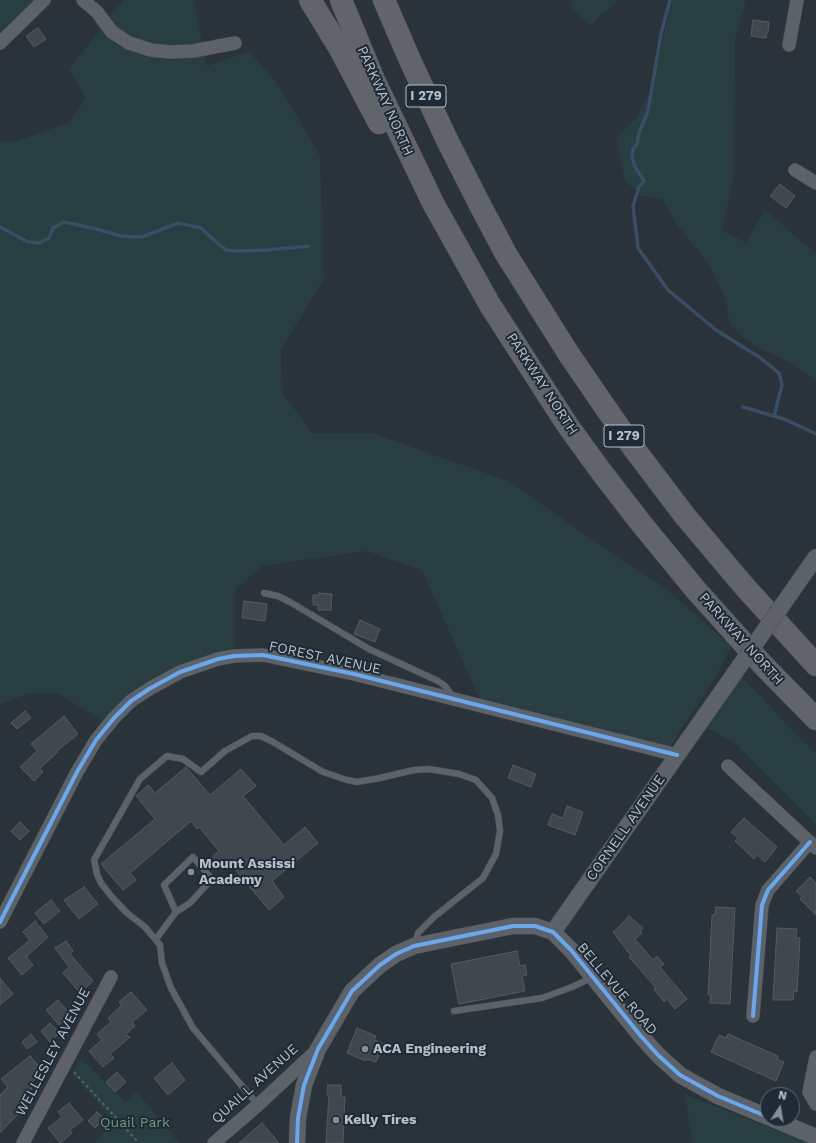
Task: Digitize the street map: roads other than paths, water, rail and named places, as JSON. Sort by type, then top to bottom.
[{"type":"highway","points":[[310,0],[340,50],[452,260],[482,308],[541,384]]},
{"type":"highway","name":"PARKWAY NORTH","points":[[341,0],[374,80],[433,203],[490,305],[568,426],[600,470],[676,566],[763,665],[816,719]]},
{"type":"highway","name":"I 279","points":[[385,3],[408,58],[481,207],[510,260],[570,356],[632,446],[686,516],[748,591],[816,665]]},
{"type":"street","points":[[0,43],[44,0]]},
{"type":"street","points":[[83,0],[97,12],[112,32],[129,43],[151,50],[193,52],[235,43]]},
{"type":"street","points":[[790,45],[797,0]]},
{"type":"street","points":[[795,170],[816,184]]},
{"type":"street","name":"CORNELL AVENUE","points":[[553,932],[816,557]]},
{"type":"street","name":"FOREST AVENUE","points":[[1,918],[76,772],[96,740],[114,718],[131,701],[149,689],[180,672],[218,659],[234,656],[263,655],[354,674],[677,756]]},
{"type":"street","points":[[728,766],[813,845],[768,890],[762,905],[753,1016]]},
{"type":"street","name":"BELLEVUE ROAD","points":[[298,1143],[298,1118],[304,1085],[318,1049],[352,991],[380,965],[396,954],[414,946],[512,926],[534,926],[553,932],[571,950],[640,1035],[658,1055],[680,1075],[718,1096],[760,1114]]},
{"type":"street","name":"WELLESLEY AVENUE","points":[[23,1143],[111,977]]},
{"type":"street","name":"QUAILL AVENUE","points":[[214,1143],[258,1105],[318,1049]]},
{"type":"street","points":[[816,1056],[809,1092],[816,1104]]},
{"type":"street","points":[[792,1127],[816,1137]]},
{"type":"lane","points":[[264,593],[278,596],[290,602],[369,649],[438,681],[445,686],[456,700]]},
{"type":"lane","points":[[258,1105],[193,1028],[171,988],[162,963],[160,945],[156,939],[145,927],[127,913],[111,896],[101,884],[96,874],[94,860],[140,779],[167,756],[182,759],[200,772],[225,751],[252,736],[261,736],[323,772],[347,780],[357,782],[414,770],[429,769],[459,774],[476,780],[492,798],[498,815],[500,831],[496,854],[483,878],[434,917],[418,933],[414,946]]},
{"type":"lane","points":[[156,939],[176,912],[190,902],[212,879],[193,857],[164,885],[176,912]]},
{"type":"lane","points":[[454,1011],[542,998],[572,987],[593,977]]},
{"type":"waterway","points":[[670,0],[661,34],[648,111],[639,133],[637,144],[633,149],[632,157],[635,167],[644,181],[639,187],[633,206],[638,248],[668,290],[716,330],[759,357],[779,373],[782,385],[774,416]]},
{"type":"waterway","points":[[0,227],[28,242],[39,243],[49,238],[53,228],[64,222],[121,236],[142,237],[178,223],[201,228],[226,250],[267,250],[309,246]]},
{"type":"waterway","points":[[743,407],[784,419],[816,434]]},
{"type":"place","name":"Mount Assissi Academy","points":[[191,872]]},
{"type":"place","name":"ACA Engineering","points":[[365,1049]]},
{"type":"place","name":"Kelly Tires","points":[[336,1120]]},
{"type":"park label","name":"Quail Park","points":[[135,1123]]}]
